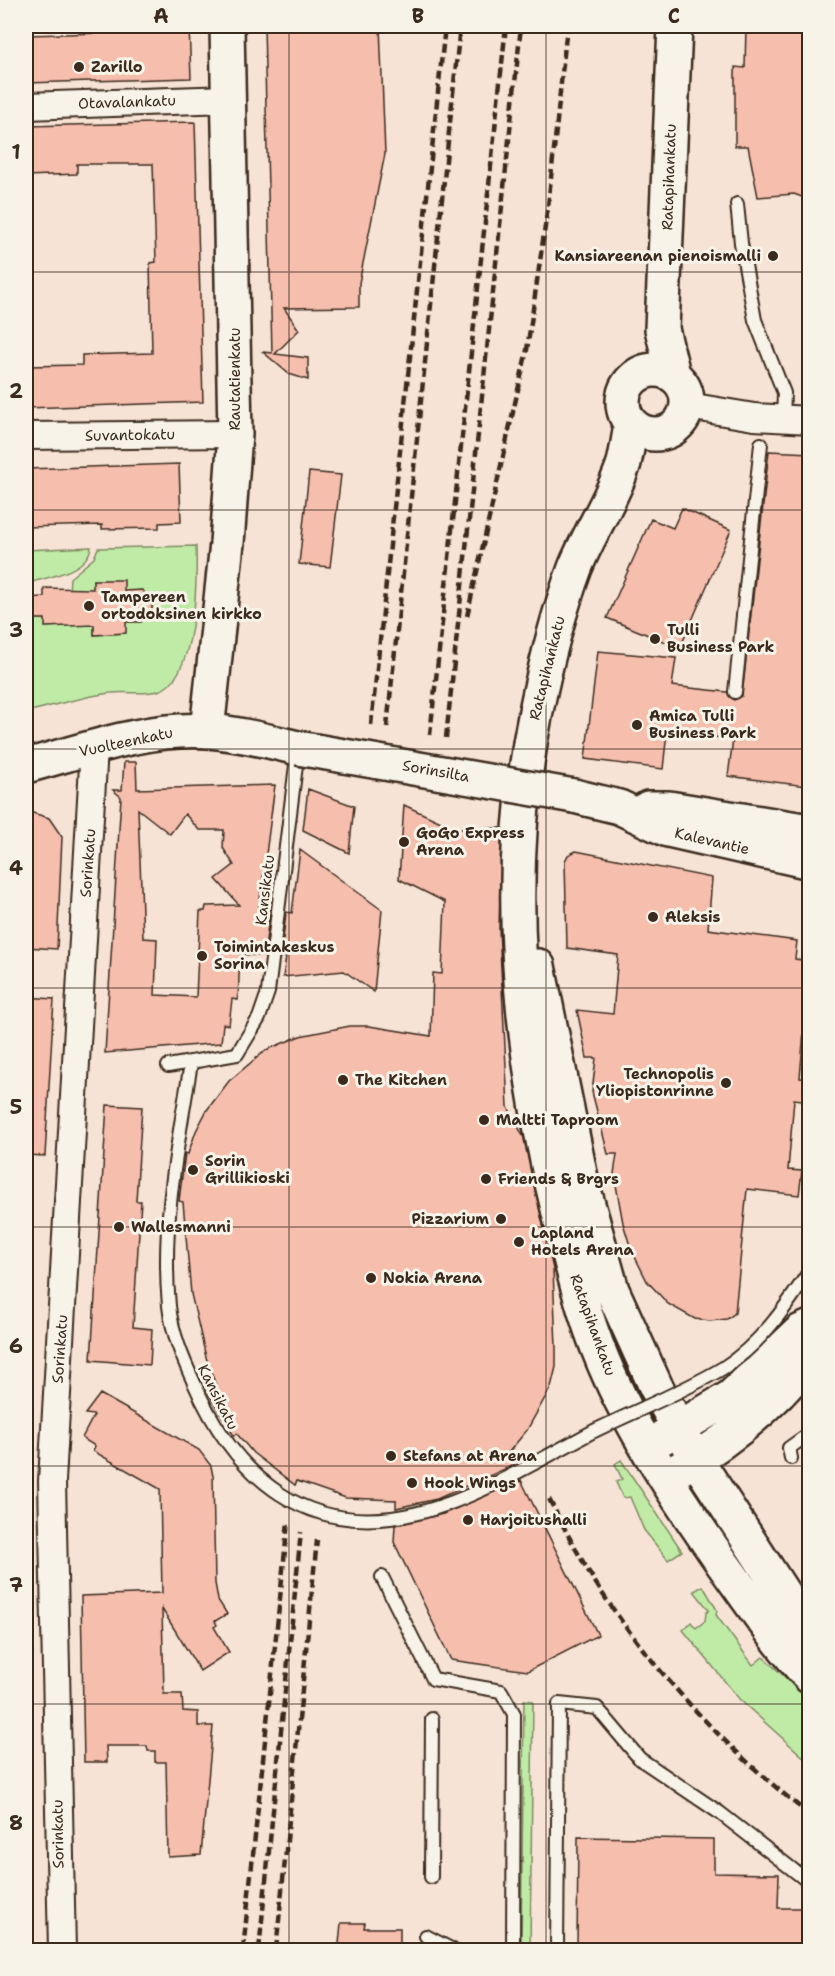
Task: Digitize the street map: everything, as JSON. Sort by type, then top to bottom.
[{"type":"main road","name":"Rautatienkatu","points":[[207,731],[226,555],[235,434],[227,26]]},
{"type":"main road","name":"Ratapihankatu","points":[[659,373],[675,26]]},
{"type":"main road","points":[[659,373],[683,385],[688,406],[680,423],[665,433],[644,429],[624,409],[624,393],[632,379],[659,373]]},
{"type":"main road","name":"Ratapihankatu","points":[[644,429],[623,465],[575,568],[548,654],[524,777],[519,882],[520,960],[526,1043],[539,1132],[570,1261],[593,1335],[620,1397],[663,1478],[772,1633],[810,1677]]},
{"type":"main road","name":"Vuolteenkatu","points":[[26,766],[152,734],[207,731],[298,747]]},
{"type":"main road","name":"Sorinsilta","points":[[298,747],[574,796]]},
{"type":"main road","name":"Kalevantie","points":[[574,796],[619,807],[668,830],[810,862]]},
{"type":"main road","name":"Kalevantie","points":[[619,807],[669,808],[810,831]]},
{"type":"main road","name":"Ratapihankatu","points":[[519,882],[572,1141],[599,1249],[627,1327],[696,1460],[810,1635]]},
{"type":"main road","points":[[646,1447],[731,1397],[801,1331],[810,1327]]},
{"type":"main road","points":[[663,1478],[722,1443],[755,1415],[810,1358]]},
{"type":"street","name":"Otavalankatu","points":[[26,106],[229,99]]},
{"type":"street","points":[[688,406],[741,416],[810,420]]},
{"type":"street","name":"Suvantokatu","points":[[26,436],[235,434]]},
{"type":"street","name":"Sorinkatu","points":[[62,1950],[52,1481],[94,747]]},
{"type":"lane","points":[[737,204],[741,243],[755,320],[784,393],[783,419]]},
{"type":"lane","points":[[735,693],[761,444]]},
{"type":"lane","name":"Kansikatu","points":[[168,1066],[237,1054],[259,1018],[265,1000],[298,747]]},
{"type":"lane","name":"Kansikatu","points":[[191,1063],[168,1201],[169,1308],[180,1351],[216,1430],[238,1460],[276,1494],[309,1509],[342,1517],[373,1520],[418,1513],[471,1493],[724,1367],[752,1345],[809,1272]]},
{"type":"lane","points":[[790,1458],[789,1448],[810,1432]]},
{"type":"lane","points":[[382,1577],[433,1679],[501,1691],[513,1714],[513,1950]]},
{"type":"lane","points":[[557,1950],[560,1704],[597,1708],[640,1759],[720,1812],[810,1883]]},
{"type":"lane","points":[[431,1877],[432,1719]]},
{"type":"lane","points":[[426,1936],[453,1950]]},
{"type":"green space","points":[[196,546],[195,603],[192,627],[181,668],[171,683],[158,691],[100,694],[26,712],[26,619],[45,619],[46,627],[94,623],[94,635],[125,633],[124,591],[93,580],[94,592],[69,592],[70,578],[94,558],[98,548]]},
{"type":"green space","points":[[91,547],[88,556],[74,568],[26,584],[26,550]]},
{"type":"green space","points":[[621,1460],[682,1551],[668,1560],[644,1530],[630,1497],[623,1498],[616,1482],[622,1479],[615,1464]]},
{"type":"green space","points":[[703,1586],[717,1610],[716,1615],[753,1665],[763,1657],[809,1699],[809,1762],[740,1700],[683,1630],[691,1622],[696,1628],[705,1621],[709,1610],[694,1591]]},
{"type":"green space","points":[[524,1700],[533,1701],[530,1950],[521,1950]]},
{"type":"building","points":[[142,26],[189,26],[191,78],[26,83],[26,35],[142,32]]},
{"type":"building","points":[[264,26],[380,26],[385,154],[359,283],[359,307],[284,308],[299,330],[275,354],[308,358],[308,380],[289,374],[263,352],[272,353]]},
{"type":"building","points":[[746,26],[810,26],[810,200],[794,194],[758,197],[748,146],[735,146],[735,67],[745,68]]},
{"type":"building","points":[[195,122],[203,402],[26,408],[26,366],[82,365],[82,355],[152,353],[150,263],[156,262],[153,164],[77,164],[77,174],[26,176],[26,126]]},
{"type":"building","points":[[769,451],[810,453],[810,760],[806,786],[728,776],[733,739],[667,732],[663,769],[585,759],[598,651],[676,658],[672,686],[727,692],[734,700],[742,696]]},
{"type":"building","points":[[179,464],[181,522],[159,523],[159,528],[102,529],[102,525],[26,527],[26,469]]},
{"type":"building","points":[[309,472],[341,475],[330,567],[299,564]]},
{"type":"building","points":[[682,508],[731,530],[680,648],[607,618],[651,519],[673,528]]},
{"type":"building","name":"Tampereen ortodoksinen kirkko","points":[[93,580],[124,580],[124,591],[142,590],[152,600],[152,611],[141,622],[126,622],[126,633],[94,635],[94,625],[45,627],[45,619],[26,619],[26,598],[44,597],[44,588],[93,589]]},
{"type":"building","points":[[124,762],[136,762],[137,789],[275,785],[259,908],[270,910],[264,956],[240,954],[238,1000],[232,999],[229,1025],[223,1024],[221,1043],[105,1053],[121,797],[113,790],[122,790]],"holes":[[[138,809],[170,834],[185,814],[199,830],[224,830],[223,848],[234,865],[216,879],[239,905],[206,906],[205,911],[200,911],[196,997],[155,995],[157,939],[143,938]]]},
{"type":"building","points":[[308,789],[354,806],[349,853],[303,830]]},
{"type":"building","name":"Nokia Arena","points":[[404,805],[456,829],[502,828],[499,928],[508,1107],[524,1138],[553,1269],[556,1367],[551,1387],[527,1430],[508,1453],[514,1465],[437,1499],[396,1508],[396,1500],[346,1498],[297,1481],[295,1485],[253,1453],[237,1434],[234,1436],[209,1394],[217,1389],[206,1357],[191,1294],[183,1202],[179,1201],[185,1153],[188,1154],[207,1110],[229,1081],[266,1050],[300,1036],[350,1026],[369,1026],[431,1036],[433,973],[442,974],[445,902],[399,879]]},
{"type":"building","points":[[26,811],[49,818],[62,837],[57,949],[26,947]]},
{"type":"building","points":[[300,850],[382,910],[374,992],[344,971],[283,977],[286,957],[281,957],[286,912],[292,913]]},
{"type":"building","name":"Technopolis Yliopistonrinne","points":[[576,851],[712,878],[708,929],[797,941],[795,959],[810,961],[800,1078],[810,1079],[810,1101],[794,1099],[788,1170],[802,1171],[799,1195],[747,1189],[735,1313],[727,1319],[710,1321],[695,1319],[668,1304],[647,1281],[631,1249],[623,1223],[614,1174],[617,1154],[608,1154],[592,1092],[596,1058],[587,1058],[577,1010],[613,1014],[618,955],[567,948],[565,861],[568,855]]},
{"type":"building","points":[[26,997],[54,999],[45,1156],[26,1155]]},
{"type":"building","name":"Wallesmanni","points":[[107,1105],[142,1107],[136,1201],[141,1201],[133,1327],[152,1329],[150,1365],[91,1360]]},
{"type":"building","points":[[100,1394],[199,1450],[211,1466],[215,1583],[218,1600],[227,1614],[215,1621],[217,1625],[214,1627],[229,1652],[200,1671],[162,1609],[164,1694],[182,1694],[183,1711],[198,1712],[198,1726],[213,1726],[201,1855],[168,1857],[166,1762],[155,1762],[155,1751],[148,1751],[147,1746],[106,1746],[107,1762],[84,1762],[81,1596],[162,1593],[160,1489],[93,1451],[95,1446],[82,1438],[94,1415],[85,1414]]},
{"type":"building","name":"Harjoitushalli","points":[[521,1480],[598,1635],[528,1671],[451,1660],[394,1542],[395,1525],[443,1514]]},
{"type":"building","points":[[578,1837],[714,1839],[714,1873],[779,1874],[778,1908],[810,1908],[810,1950],[577,1950]]},
{"type":"building","points":[[341,1923],[365,1923],[364,1928],[400,1928],[400,1950],[342,1950],[343,1945],[339,1944]]},
{"type":"railway","points":[[371,725],[445,26]]},
{"type":"railway","points":[[387,727],[460,26]]},
{"type":"railway","points":[[430,735],[506,26]]},
{"type":"railway","points":[[446,738],[521,26]]},
{"type":"railway","points":[[467,616],[527,350],[548,206],[567,26]]},
{"type":"railway","points":[[549,1499],[602,1593],[655,1664],[728,1744],[810,1815]]},
{"type":"railway","points":[[243,1950],[288,1522]]},
{"type":"railway","points":[[259,1950],[301,1532]]},
{"type":"railway","points":[[276,1950],[317,1540]]},
{"type":"place","name":"Zarillo","points":[[79,67]]},
{"type":"place","name":"Kansiareenan pienoismalli","points":[[773,256]]},
{"type":"place","name":"Tampereen ortodoksinen kirkko","points":[[89,606]]},
{"type":"place","name":"Tulli Business Park","points":[[655,639]]},
{"type":"place","name":"Amica Tulli Business Park","points":[[637,725]]},
{"type":"place","name":"GoGo Express Arena","points":[[404,842]]},
{"type":"place","name":"Aleksis","points":[[653,917]]},
{"type":"place","name":"Toimintakeskus Sorina","points":[[202,956]]},
{"type":"place","name":"The Kitchen","points":[[343,1080]]},
{"type":"place","name":"Technopolis Yliopistonrinne","points":[[726,1083]]},
{"type":"place","name":"Maltti Taproom","points":[[484,1120]]},
{"type":"place","name":"Sorin Grillikioski","points":[[193,1170]]},
{"type":"place","name":"Friends & Brgrs","points":[[486,1179]]},
{"type":"place","name":"Pizzarium","points":[[501,1219]]},
{"type":"place","name":"Wallesmanni","points":[[119,1227]]},
{"type":"place","name":"Lapland Hotels Arena","points":[[519,1242]]},
{"type":"place","name":"Nokia Arena","points":[[371,1278]]},
{"type":"place","name":"Stefans at Arena","points":[[391,1456]]},
{"type":"place","name":"Hook Wings","points":[[412,1483]]},
{"type":"place","name":"Harjoitushalli","points":[[468,1520]]}]
